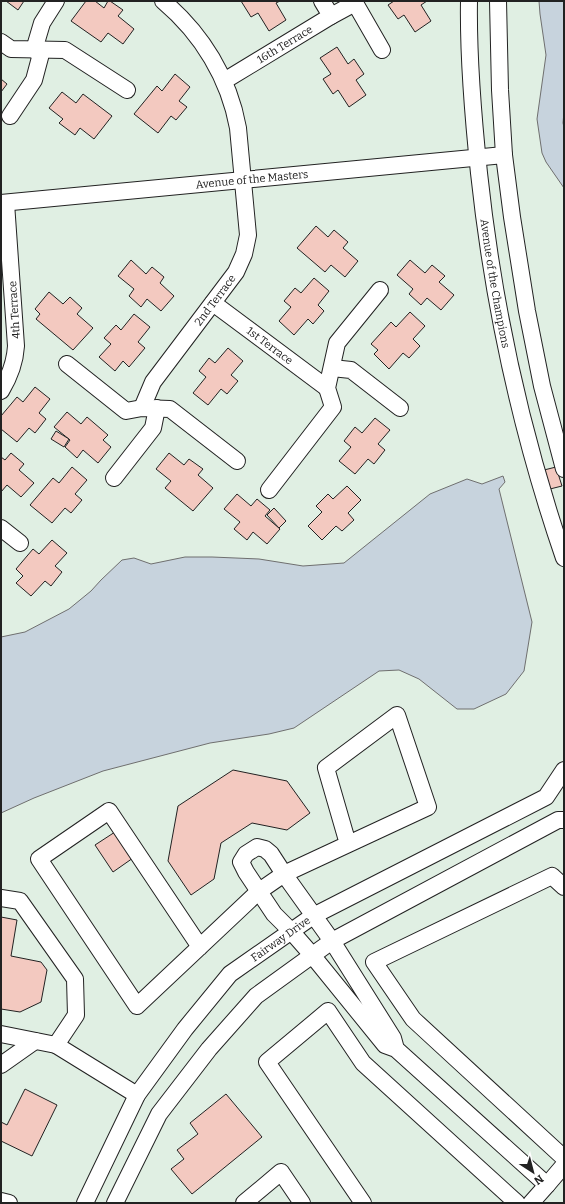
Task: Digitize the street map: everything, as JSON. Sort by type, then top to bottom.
[{"type":"street","points":[[10,116],[34,80],[42,23],[56,1]]},
{"type":"street","name":"2nd Terrace","points":[[114,478],[153,428],[150,408],[153,382],[236,272],[243,259],[247,244],[248,234],[244,180],[236,116],[224,81],[212,57],[199,40],[163,1]]},
{"type":"street","name":"Avenue of the Champions","points":[[469,1],[471,88],[477,157],[483,214],[498,308],[532,457],[564,558]]},
{"type":"street","points":[[498,1],[500,90],[504,155],[512,217],[527,311],[542,386],[564,469]]},
{"type":"street","name":"16th Terrace","points":[[224,81],[327,6],[355,3],[382,50]]},
{"type":"street","points":[[1,42],[11,49],[66,50],[127,90]]},
{"type":"street","name":"Avenue of the Masters","points":[[3,203],[504,155]]},
{"type":"street","name":"4th Terrace","points":[[3,203],[16,346],[12,369],[3,382]]},
{"type":"street","points":[[269,490],[333,407],[327,388],[337,343],[380,290]]},
{"type":"street","name":"1st Terrace","points":[[213,303],[327,388]]},
{"type":"street","points":[[66,364],[126,411],[150,408],[170,409],[237,461]]},
{"type":"street","points":[[332,368],[351,370],[400,408]]},
{"type":"street","points":[[1,528],[20,543]]},
{"type":"street","points":[[200,947],[109,811],[39,859],[137,1006],[200,947],[258,892],[284,874],[428,807],[397,715],[326,768],[348,844]]},
{"type":"street","name":"Fairway Drive","points":[[85,1203],[137,1095],[185,1029],[230,974],[313,916],[546,797],[564,770]]},
{"type":"street","points":[[115,1203],[159,1114],[209,1049],[256,996],[332,941],[558,820],[564,820]]},
{"type":"street","points":[[391,1044],[332,941],[313,916],[271,854],[265,849],[257,847],[246,854],[241,862],[258,892],[274,914],[291,931],[391,1044],[547,1185]]},
{"type":"street","points":[[564,887],[552,876],[374,962],[413,1020],[564,1158]]},
{"type":"street","points":[[1,898],[20,901],[75,979],[76,1015],[56,1045]]},
{"type":"street","points":[[363,1203],[267,1062],[328,1011],[363,1063],[517,1203]]},
{"type":"street","points":[[1,1034],[56,1045],[137,1095]]},
{"type":"street","points":[[1,1066],[35,1041]]},
{"type":"street","points":[[531,1203],[564,1166]]},
{"type":"street","points":[[244,1203],[281,1172],[302,1203]]},
{"type":"street","points":[[1,1201],[9,1203]]},
{"type":"green space","points":[[1,1],[564,1],[564,1203],[1,1203]]},
{"type":"shaded area","points":[[539,1],[564,1],[564,188],[546,162],[542,153],[537,119],[546,55]]},
{"type":"shaded area","points":[[503,476],[505,482],[499,489],[532,622],[524,671],[506,694],[474,709],[457,709],[419,679],[399,670],[379,671],[294,728],[269,734],[210,743],[103,771],[34,798],[1,813],[1,637],[25,632],[69,609],[91,591],[122,560],[134,558],[151,564],[185,557],[212,557],[259,559],[303,566],[344,563],[430,494],[467,479],[482,484]]},
{"type":"building","points":[[6,1],[24,1],[18,10]]},
{"type":"building","points":[[86,1],[95,1],[104,8],[108,1],[110,1],[123,10],[118,16],[134,29],[123,44],[108,33],[101,42],[71,21]]},
{"type":"building","points":[[241,1],[280,1],[276,3],[286,20],[269,31],[258,13],[251,17]]},
{"type":"building","points":[[394,1],[427,1],[421,5],[431,21],[415,32],[404,15],[398,19],[388,5]]},
{"type":"building","points":[[337,47],[348,64],[354,59],[364,74],[356,80],[366,95],[349,107],[338,90],[333,94],[323,79],[331,74],[320,58]]},
{"type":"building","points":[[175,74],[190,87],[179,101],[187,107],[176,120],[171,116],[158,133],[134,114],[157,86],[162,91]]},
{"type":"building","points":[[1,79],[7,84],[1,92]]},
{"type":"building","points":[[62,92],[76,103],[83,94],[112,116],[94,139],[80,128],[75,135],[59,123],[63,119],[49,108]]},
{"type":"building","points":[[316,226],[328,237],[334,230],[348,242],[343,248],[358,261],[345,277],[331,265],[325,272],[297,248]]},
{"type":"building","points":[[131,260],[146,274],[152,267],[164,277],[160,283],[174,296],[161,311],[147,299],[141,307],[129,296],[134,289],[118,276]]},
{"type":"building","points":[[410,260],[425,273],[432,265],[445,276],[439,282],[454,295],[441,310],[427,298],[421,305],[409,294],[413,289],[397,275]]},
{"type":"building","points":[[314,278],[329,291],[318,305],[324,311],[313,324],[308,319],[294,335],[279,321],[291,307],[284,301],[295,288],[301,293]]},
{"type":"building","points":[[49,292],[63,304],[70,297],[82,308],[77,314],[93,328],[73,350],[36,319],[40,314],[35,309]]},
{"type":"building","points":[[410,312],[425,326],[413,339],[420,346],[409,358],[403,353],[389,369],[374,354],[378,350],[371,344],[391,322],[396,327]]},
{"type":"building","points":[[134,314],[150,327],[138,342],[145,348],[129,367],[123,361],[115,371],[99,357],[111,344],[104,338],[116,325],[121,330]]},
{"type":"building","points":[[228,348],[243,361],[231,375],[238,381],[227,394],[221,389],[208,405],[193,393],[206,377],[199,371],[209,358],[215,363]]},
{"type":"building","points":[[35,387],[50,399],[39,413],[46,419],[35,433],[29,428],[17,442],[1,429],[1,416],[17,397],[23,402]]},
{"type":"building","points":[[67,412],[81,424],[87,417],[108,435],[103,440],[111,447],[98,463],[83,450],[77,458],[65,447],[70,440],[54,427]]},
{"type":"building","points":[[375,418],[390,430],[378,444],[385,450],[374,464],[368,459],[355,474],[339,461],[351,447],[344,441],[355,427],[362,433]]},
{"type":"building","points":[[56,431],[69,439],[64,447],[51,439]]},
{"type":"building","points":[[11,453],[24,464],[19,470],[34,483],[21,497],[7,485],[1,492],[1,457],[5,460]]},
{"type":"building","points":[[169,453],[184,465],[189,459],[203,469],[198,475],[213,488],[193,511],[165,488],[171,481],[156,469]]},
{"type":"building","points":[[72,467],[87,480],[75,494],[82,500],[71,513],[65,508],[52,523],[30,505],[53,478],[59,483]]},
{"type":"building","points":[[556,467],[562,486],[550,489],[544,470]]},
{"type":"building","points":[[347,486],[361,500],[348,513],[354,520],[342,531],[336,526],[322,540],[308,526],[322,512],[316,506],[328,494],[333,499]]},
{"type":"building","points":[[237,494],[251,506],[257,499],[270,510],[265,516],[280,529],[267,544],[253,532],[247,540],[234,529],[240,522],[224,509]]},
{"type":"building","points":[[274,508],[286,521],[279,528],[267,515]]},
{"type":"building","points":[[52,540],[67,553],[55,566],[62,572],[51,586],[45,581],[31,596],[16,583],[23,576],[16,569],[33,549],[39,554]]},
{"type":"building","points":[[233,770],[287,781],[310,813],[287,830],[252,823],[221,843],[214,879],[191,895],[168,861],[178,806]]},
{"type":"building","points":[[115,832],[133,858],[113,872],[95,845]]},
{"type":"building","points":[[1,917],[17,920],[11,956],[41,962],[47,970],[41,1002],[20,1012],[1,1009]]},
{"type":"building","points":[[25,1089],[57,1105],[32,1156],[1,1141],[1,1122],[7,1125]]},
{"type":"building","points":[[226,1094],[262,1137],[192,1194],[171,1169],[184,1159],[177,1150],[198,1134],[190,1123]]}]
